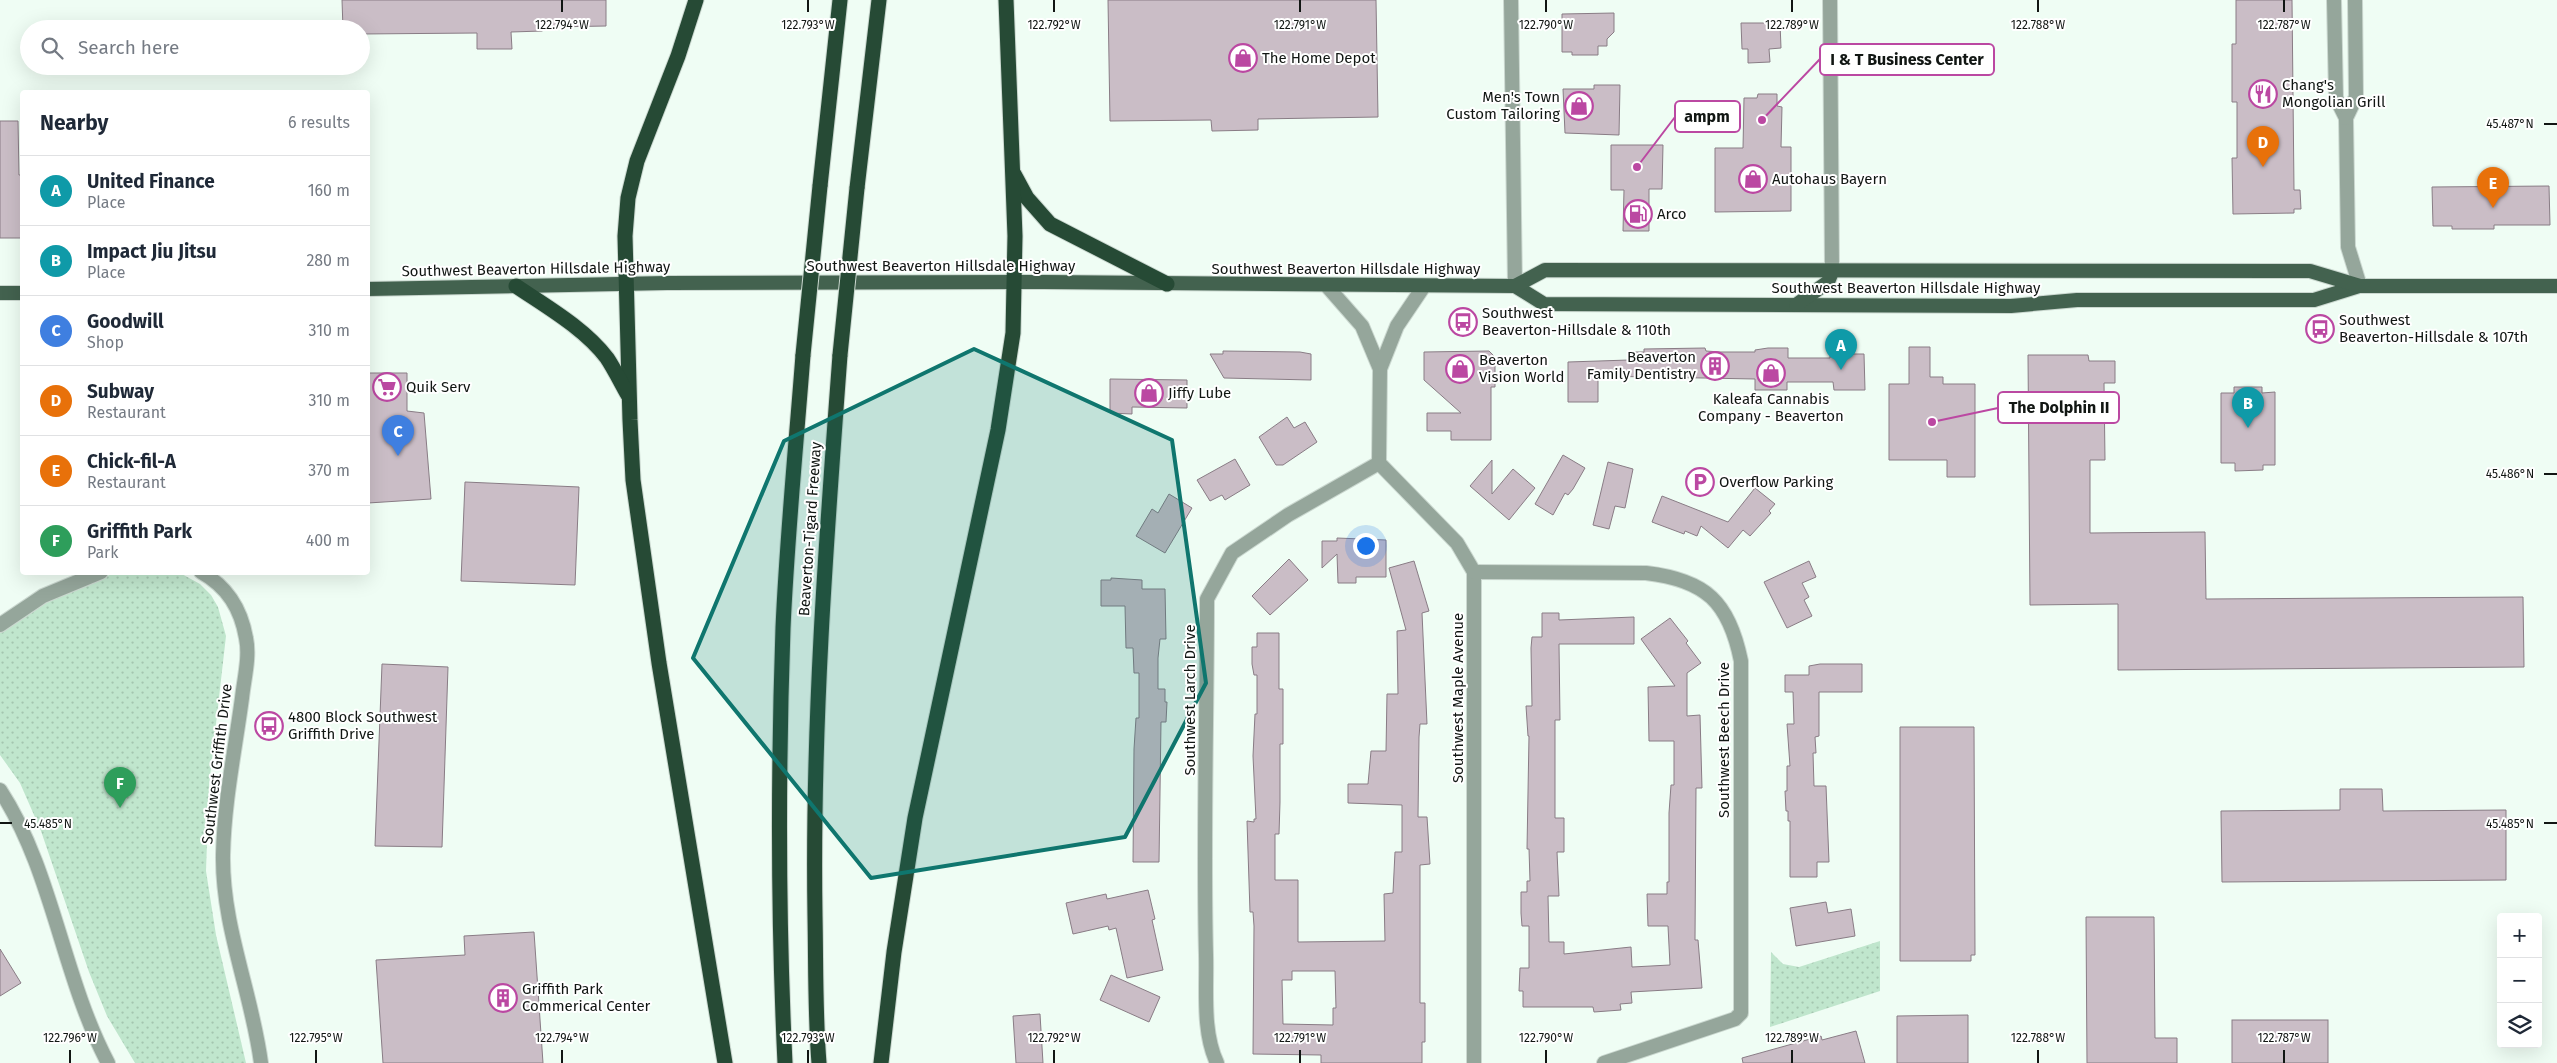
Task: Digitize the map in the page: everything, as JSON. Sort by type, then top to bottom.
[{"type":"highway","points":[[696,0],[678,56],[637,161],[628,198],[625,236],[629,398],[633,480],[641,543],[725,1063]]},
{"type":"highway","name":"Beaverton-Tigard Freeway","points":[[785,1063],[779,850],[779,762],[784,608],[802,355],[840,0]]},
{"type":"highway","name":"Beaverton-Tigard Freeway","points":[[819,1063],[816,1015],[814,833],[816,730],[840,355],[879,0]]},
{"type":"highway","points":[[881,1063],[894,952],[915,818],[998,430],[1013,333],[1015,282],[1006,0]]},
{"type":"highway","points":[[1011,170],[1027,198],[1050,224],[1167,284]]},
{"type":"highway","points":[[516,286],[568,322],[597,347],[607,359],[629,398]]},
{"type":"main road","name":"Southwest Beaverton Hillsdale Highway","points":[[370,289],[626,283],[1015,282],[1515,286],[1545,270],[1832,272],[2310,271],[2360,286],[2557,286]]},
{"type":"main road","points":[[1796,305],[1828,282],[1832,272]]},
{"type":"main road","name":"Southwest Beaverton Hillsdale Highway","points":[[1515,286],[1544,304],[2010,306],[2077,300],[2314,300],[2360,286]]},
{"type":"main road","points":[[0,293],[20,293]]},
{"type":"street","points":[[1512,0],[1515,286]]},
{"type":"street","points":[[1830,0],[1832,272]]},
{"type":"street","points":[[2334,0],[2336,98],[2346,118],[2348,247],[2360,286]]},
{"type":"street","points":[[2346,118],[2356,97],[2355,0]]},
{"type":"street","points":[[1326,285],[1362,326],[1380,369]]},
{"type":"street","points":[[1424,286],[1397,326],[1380,369],[1379,463],[1457,543],[1474,572]]},
{"type":"street","name":"Southwest Larch Drive","points":[[1217,1063],[1210,1049],[1205,931],[1207,599],[1232,553],[1288,515],[1379,463]]},
{"type":"street","name":"Southwest Beech Drive","points":[[1474,572],[1646,572],[1671,576],[1692,584],[1710,596],[1732,624],[1741,661],[1742,1014],[1735,1019],[1604,1063]]},
{"type":"street","name":"Southwest Maple Avenue","points":[[1474,572],[1474,1063]]},
{"type":"street","points":[[0,625],[43,596],[93,575]]},
{"type":"street","name":"Southwest Griffith Drive","points":[[205,575],[222,587],[233,599],[239,611],[247,639],[244,682],[226,808],[223,877],[230,931],[262,1063]]},
{"type":"street","points":[[0,790],[21,824],[86,1018],[108,1063]]},
{"type":"highlighted area","points":[[974,349],[1172,440],[1206,683],[1125,837],[871,878],[693,658],[784,441]]},
{"type":"green space","points":[[110,575],[184,575],[200,584],[211,595],[218,607],[226,636],[209,785],[206,871],[216,935],[246,1063],[135,1063],[107,1016],[89,972],[41,831],[20,783],[0,755],[0,632],[52,596]]},
{"type":"green space","points":[[1880,941],[1880,991],[1770,1027],[1771,952],[1783,964],[1799,967]]},
{"type":"building","points":[[342,0],[606,0],[606,26],[549,27],[542,31],[511,32],[512,49],[477,49],[477,33],[370,34],[370,20],[343,20]]},
{"type":"building","name":"The Home Depot","points":[[1108,0],[1376,0],[1378,117],[1258,119],[1258,130],[1212,131],[1211,120],[1110,121]]},
{"type":"building","points":[[2236,0],[2292,0],[2294,190],[2300,190],[2301,209],[2294,209],[2294,213],[2233,214],[2232,158],[2237,158],[2237,102],[2232,102],[2232,44],[2236,44]]},
{"type":"building","points":[[1614,13],[1614,32],[1607,39],[1607,46],[1598,46],[1598,55],[1572,55],[1572,52],[1562,52],[1562,14]]},
{"type":"building","points":[[1741,23],[1780,23],[1781,48],[1769,49],[1770,62],[1748,63],[1748,49],[1742,49]]},
{"type":"building","points":[[1594,85],[1620,85],[1619,135],[1565,133],[1563,89],[1594,89]]},
{"type":"building","name":"Autohaus Bayern","points":[[1758,94],[1777,94],[1777,106],[1782,107],[1781,147],[1791,147],[1791,211],[1715,212],[1715,148],[1743,148],[1744,98],[1757,98]]},
{"type":"building","points":[[0,121],[18,121],[20,238],[0,238]]},
{"type":"building","points":[[1611,145],[1663,145],[1662,189],[1649,189],[1649,231],[1623,231],[1624,190],[1611,190]]},
{"type":"building","points":[[2549,186],[2550,225],[2494,225],[2494,229],[2452,229],[2452,226],[2433,226],[2432,187]]},
{"type":"building","points":[[1909,347],[1930,347],[1930,377],[1943,377],[1943,384],[1975,384],[1975,477],[1947,477],[1947,460],[1889,460],[1889,384],[1909,384]]},
{"type":"building","points":[[1705,348],[1706,351],[1755,352],[1755,350],[1768,348],[1788,348],[1788,358],[1830,358],[1830,354],[1864,354],[1865,390],[1834,390],[1833,382],[1787,382],[1787,390],[1755,390],[1755,379],[1598,376],[1598,402],[1568,402],[1568,362],[1629,360],[1629,352],[1644,352],[1644,349]]},
{"type":"building","points":[[1223,351],[1300,352],[1311,354],[1311,380],[1224,378],[1210,354],[1223,354]]},
{"type":"building","points":[[1489,351],[1495,357],[1495,387],[1491,387],[1491,440],[1451,440],[1451,431],[1427,431],[1427,413],[1461,413],[1424,380],[1424,352]]},
{"type":"building","points":[[2028,355],[2088,355],[2089,361],[2115,361],[2115,383],[2104,383],[2105,460],[2090,460],[2090,533],[2205,532],[2206,599],[2523,597],[2524,667],[2118,670],[2118,604],[2030,605]]},
{"type":"building","points":[[370,373],[407,373],[407,411],[424,413],[431,499],[370,503]]},
{"type":"building","name":"Jiffy Lube","points":[[1110,379],[1187,380],[1187,408],[1132,407],[1132,414],[1110,413]]},
{"type":"building","points":[[2234,387],[2262,387],[2262,393],[2275,392],[2275,465],[2263,465],[2263,470],[2235,471],[2235,463],[2221,463],[2221,393],[2234,393]]},
{"type":"building","points":[[1287,417],[1294,428],[1305,422],[1317,442],[1283,465],[1276,465],[1259,437]]},
{"type":"building","points":[[1563,455],[1585,468],[1573,489],[1568,495],[1565,493],[1553,515],[1535,504]]},
{"type":"building","points":[[1235,459],[1250,485],[1225,500],[1222,495],[1210,501],[1197,480]]},
{"type":"building","points":[[1492,460],[1492,494],[1513,469],[1535,488],[1509,520],[1470,486]]},
{"type":"building","points":[[1608,462],[1633,469],[1625,508],[1615,506],[1609,529],[1593,525]]},
{"type":"building","points":[[465,482],[579,487],[575,585],[461,581]]},
{"type":"building","points":[[1755,488],[1775,504],[1769,511],[1771,513],[1750,536],[1743,530],[1728,548],[1701,526],[1697,536],[1685,531],[1684,534],[1652,522],[1662,496],[1728,522]]},
{"type":"building","points":[[1169,494],[1192,508],[1165,553],[1136,536],[1152,509],[1158,513]]},
{"type":"building","points":[[1337,538],[1386,540],[1386,577],[1356,577],[1356,583],[1338,583],[1337,554],[1322,568],[1322,541],[1337,541]]},
{"type":"building","points":[[1289,559],[1308,580],[1270,615],[1252,596]]},
{"type":"building","points":[[1414,561],[1429,611],[1422,613],[1427,724],[1420,724],[1419,737],[1418,817],[1427,817],[1430,864],[1420,865],[1420,1003],[1425,1003],[1425,1042],[1422,1042],[1422,1063],[1321,1063],[1321,1055],[1253,1054],[1254,926],[1253,912],[1250,912],[1247,821],[1254,822],[1254,819],[1256,819],[1253,756],[1255,714],[1257,714],[1257,675],[1254,675],[1252,664],[1252,647],[1257,647],[1257,633],[1279,633],[1279,689],[1283,689],[1283,744],[1280,744],[1279,834],[1275,834],[1275,880],[1298,880],[1298,942],[1385,941],[1384,894],[1393,893],[1395,852],[1402,852],[1402,805],[1348,803],[1348,784],[1368,784],[1371,751],[1386,751],[1387,694],[1398,694],[1397,631],[1406,630],[1389,568]],"holes":[[[1292,971],[1335,971],[1336,1008],[1333,1008],[1333,1025],[1283,1024],[1282,980],[1292,980]]]},
{"type":"building","points":[[1809,561],[1816,577],[1802,583],[1809,597],[1804,600],[1812,616],[1787,628],[1764,582]]},
{"type":"building","points":[[1111,578],[1142,580],[1142,589],[1165,589],[1166,639],[1160,639],[1158,658],[1158,689],[1165,689],[1165,702],[1167,702],[1166,722],[1161,722],[1159,862],[1133,862],[1134,749],[1136,718],[1139,718],[1139,673],[1134,673],[1133,648],[1126,648],[1125,606],[1101,606],[1101,580],[1111,580]]},
{"type":"building","points":[[1542,613],[1559,613],[1559,620],[1634,617],[1634,644],[1559,644],[1560,720],[1555,720],[1555,818],[1564,818],[1564,852],[1557,852],[1559,896],[1548,896],[1549,942],[1564,942],[1564,954],[1631,947],[1632,967],[1670,965],[1668,926],[1648,926],[1647,894],[1667,894],[1667,882],[1669,882],[1669,813],[1671,785],[1674,785],[1674,741],[1649,741],[1648,687],[1675,686],[1641,639],[1670,618],[1688,641],[1686,643],[1701,663],[1687,673],[1687,716],[1700,715],[1702,788],[1696,788],[1695,940],[1698,940],[1702,988],[1631,992],[1632,1003],[1620,1004],[1621,1010],[1594,1012],[1593,1007],[1523,1007],[1523,991],[1519,991],[1520,968],[1529,968],[1529,926],[1522,926],[1521,892],[1527,892],[1527,881],[1530,881],[1529,849],[1527,849],[1529,736],[1526,706],[1532,706],[1532,637],[1542,637]]},
{"type":"building","points":[[382,664],[448,667],[442,847],[375,846]]},
{"type":"building","points":[[1820,664],[1862,664],[1862,692],[1819,692],[1819,736],[1815,737],[1816,753],[1813,753],[1814,786],[1826,786],[1829,862],[1817,862],[1817,877],[1790,877],[1790,821],[1788,821],[1788,811],[1786,811],[1785,791],[1787,791],[1787,766],[1790,766],[1787,724],[1794,724],[1793,692],[1785,692],[1785,675],[1809,675],[1809,666]]},
{"type":"building","points":[[1900,727],[1974,727],[1975,955],[1971,955],[1971,961],[1900,961]]},
{"type":"building","points":[[2340,789],[2382,789],[2383,811],[2506,810],[2506,880],[2222,882],[2221,811],[2340,810]]},
{"type":"building","points":[[1148,890],[1155,919],[1152,920],[1163,970],[1127,978],[1116,928],[1109,930],[1108,926],[1073,934],[1066,903],[1106,894],[1107,899]]},
{"type":"building","points":[[1826,902],[1828,913],[1851,909],[1855,936],[1796,946],[1790,908]]},
{"type":"building","points":[[2086,917],[2154,917],[2155,1038],[2177,1038],[2177,1063],[2087,1063]]},
{"type":"building","name":"Griffith Park Commerical Center","points":[[534,932],[543,1063],[383,1063],[376,960],[465,955],[464,936]]},
{"type":"building","points":[[0,949],[21,983],[0,996]]},
{"type":"building","points":[[1111,975],[1160,997],[1149,1022],[1100,1000]]},
{"type":"building","points":[[1040,1014],[1043,1063],[1016,1063],[1013,1016]]},
{"type":"building","points":[[1968,1015],[1968,1063],[1897,1063],[1897,1016]]},
{"type":"building","points":[[2232,1020],[2328,1020],[2328,1063],[2232,1063]]},
{"type":"building","points":[[1856,1031],[1865,1063],[1743,1063],[1742,1058],[1821,1036],[1822,1040]]},
{"type":"place","name":"The Home Depot","points":[[1243,58]]},
{"type":"place","name":"Chang's Mongolian Grill","points":[[2263,94]]},
{"type":"place","name":"Men's Town Custom Tailoring","points":[[1579,106]]},
{"type":"place","name":"I & T Business Center","points":[[1762,120]]},
{"type":"place","name":"ampm","points":[[1637,167]]},
{"type":"place","name":"Subway","points":[[2263,167]]},
{"type":"place","name":"Autohaus Bayern","points":[[1753,179]]},
{"type":"place","name":"Chick-fil-A","points":[[2493,208]]},
{"type":"place","name":"Arco","points":[[1638,214]]},
{"type":"place","name":"Southwest Beaverton-Hillsdale & 110th","points":[[1463,322]]},
{"type":"place","name":"Southwest Beaverton-Hillsdale & 107th","points":[[2320,329]]},
{"type":"place","name":"Beaverton Family Dentistry","points":[[1715,366]]},
{"type":"place","name":"Beaverton Vision World","points":[[1460,369]]},
{"type":"place","name":"United Finance","points":[[1841,370]]},
{"type":"place","name":"Kaleafa Cannabis Company - Beaverton","points":[[1771,373]]},
{"type":"place","name":"Quik Serv","points":[[387,387]]},
{"type":"place","name":"Jiffy Lube","points":[[1149,393]]},
{"type":"place","name":"The Dolphin II","points":[[1932,422]]},
{"type":"place","name":"Impact Jiu Jitsu","points":[[2248,428]]},
{"type":"place","name":"Goodwill","points":[[398,456]]},
{"type":"place","name":"Overflow Parking","points":[[1700,482]]},
{"type":"place","name":"4800 Block Southwest Griffith Drive","points":[[269,726]]},
{"type":"place","name":"Griffith Park","points":[[120,808]]},
{"type":"place","name":"Griffith Park Commerical Center","points":[[503,998]]}]
